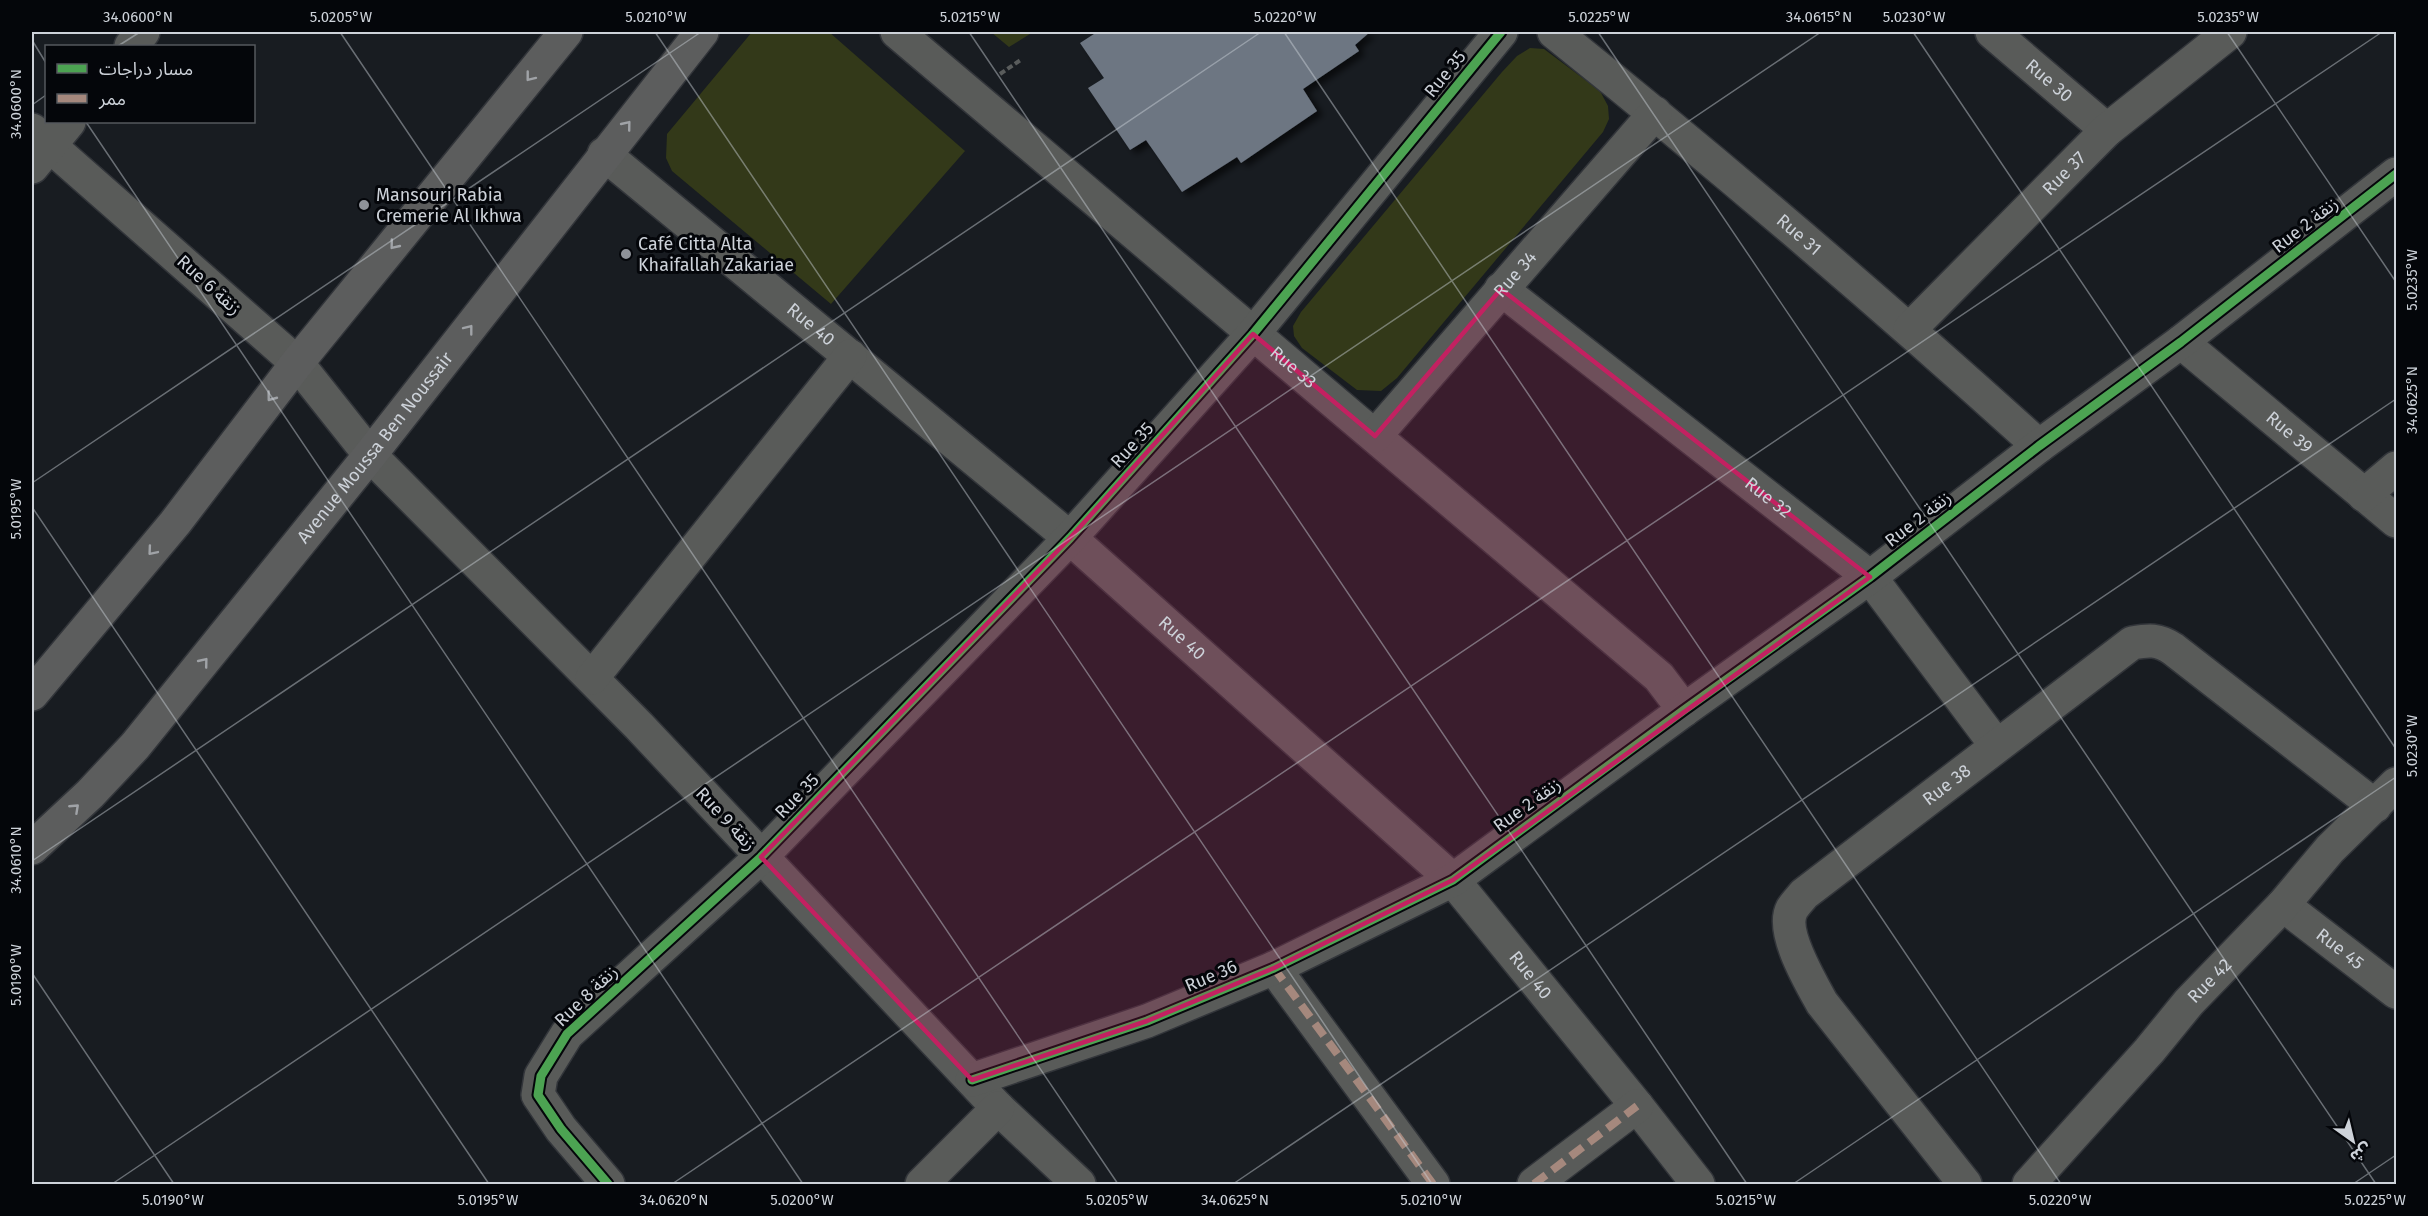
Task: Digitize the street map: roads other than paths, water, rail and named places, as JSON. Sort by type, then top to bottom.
[{"type":"street","points":[[132,45],[143,32]]},
{"type":"street","points":[[32,694],[176,523],[297,363],[566,32]]},
{"type":"street","name":"Avenue Moussa Ben Noussair","points":[[32,848],[90,794],[135,746],[370,455],[702,32]]},
{"type":"street","name":"Rue 33","points":[[897,32],[1659,677],[1684,710]]},
{"type":"street","name":"Rue 35","points":[[761,857],[1070,538],[1253,334],[1501,32]]},
{"type":"street","name":"Rue 31","points":[[1554,32],[1655,113],[1910,329],[2039,446]]},
{"type":"street","name":"Rue 30","points":[[1992,32],[2107,130]]},
{"type":"street","name":"Rue 37","points":[[1910,329],[2107,130],[2230,32]]},
{"type":"street","name":"Rue 34","points":[[1375,436],[1500,289],[1655,113]]},
{"type":"street","name":"Rue 6 زنقة","points":[[46,141],[297,363],[370,455]]},
{"type":"street","name":"Rue 40","points":[[604,154],[1070,538],[1453,880],[1637,1106],[1698,1185]]},
{"type":"street","name":"Rue 2 زنقة","points":[[1453,880],[1684,710],[1870,578],[2039,446],[2181,342],[2397,174]]},
{"type":"street","name":"Rue 32","points":[[1500,289],[1870,578],[1996,745]]},
{"type":"street","name":"Rue 39","points":[[2181,342],[2397,522]]},
{"type":"street","points":[[592,678],[850,356]]},
{"type":"street","name":"Rue 9 زنقة","points":[[370,455],[592,678],[998,1108],[1079,1185]]},
{"type":"street","points":[[2364,495],[2397,468]]},
{"type":"street","name":"Rue 38","points":[[1965,1185],[1822,1002],[1806,975],[1790,930],[1789,920],[1791,910],[1804,894],[2132,643],[2161,641],[2386,795]]},
{"type":"street","name":"Rue 42","points":[[2029,1185],[2149,1051],[2189,1002],[2283,905],[2330,849],[2386,795]]},
{"type":"street","name":"Rue 8 زنقة","points":[[608,1185],[549,1113],[538,1095],[541,1076],[567,1034],[761,857]]},
{"type":"street","name":"Rue 36","points":[[972,1080],[1147,1021],[1274,968],[1453,880]]},
{"type":"street","name":"Rue 45","points":[[2283,905],[2397,992]]},
{"type":"street","points":[[1274,968],[1433,1185]]},
{"type":"street","points":[[1534,1185],[1637,1106]]},
{"type":"street","points":[[922,1185],[998,1108]]},
{"type":"place","name":"Mansouri Rabia Cremerie Al Ikhwa","points":[[364,205]]},
{"type":"place","name":"Café Citta Alta Khaifallah Zakariae","points":[[626,254]]}]
